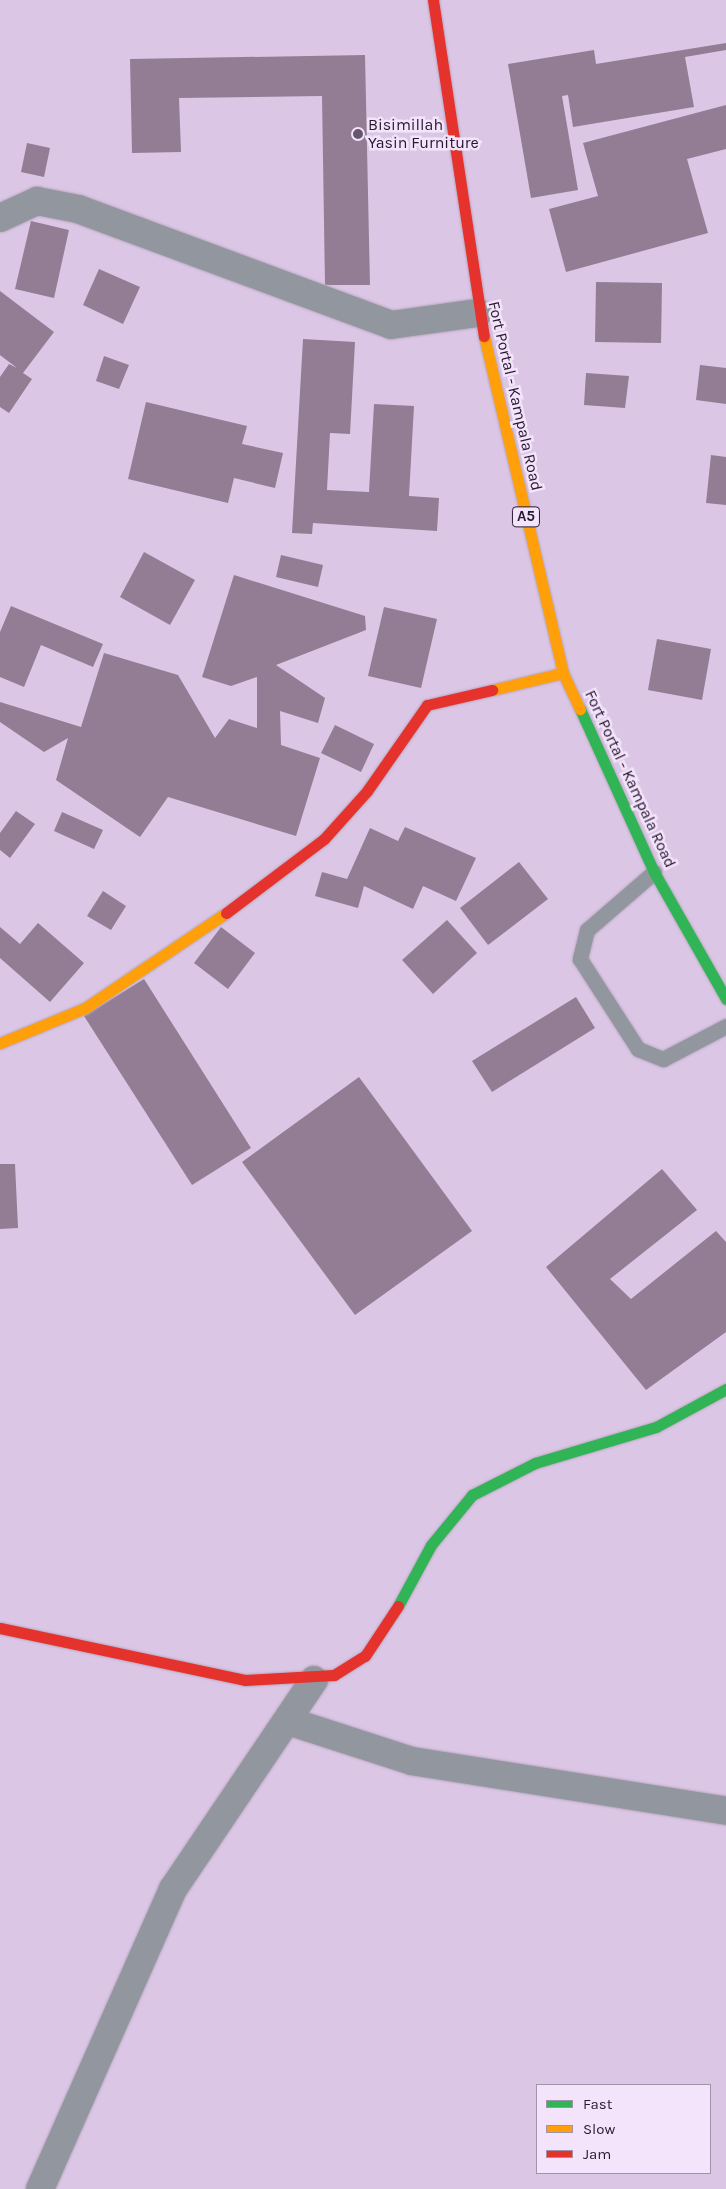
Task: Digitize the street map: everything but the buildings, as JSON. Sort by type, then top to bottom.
[{"type":"street","name":"Fort Portal - Kampala Road","points":[[433,0],[478,313],[563,673],[654,872],[726,999]]},
{"type":"street","points":[[0,218],[37,201],[78,209],[390,325],[478,313]]},
{"type":"street","points":[[0,1043],[85,1008],[197,936],[310,850],[367,791],[427,705],[563,673]]},
{"type":"street","points":[[0,1628],[245,1680],[314,1680],[334,1675],[365,1656],[390,1621],[431,1545],[472,1495],[535,1463],[656,1427],[726,1389]]},
{"type":"street","points":[[40,2189],[173,1889],[314,1680]]},
{"type":"street","points":[[288,1721],[412,1761],[726,1812]]},
{"type":"lane","points":[[654,872],[587,930],[580,959],[638,1049],[663,1059],[726,1026]]},
{"type":"traffic: fast","points":[[580,709],[654,872],[726,999]]},
{"type":"traffic: fast","points":[[398,1606],[431,1545],[472,1495],[535,1463],[656,1427],[726,1389]]},
{"type":"traffic: slow","points":[[484,336],[563,673],[580,709]]},
{"type":"traffic: slow","points":[[492,690],[563,673]]},
{"type":"traffic: slow","points":[[0,1043],[85,1008],[226,913]]},
{"type":"traffic: jam","points":[[433,0],[484,336]]},
{"type":"traffic: jam","points":[[226,913],[324,839],[367,791],[427,705],[492,690]]},
{"type":"traffic: jam","points":[[0,1628],[245,1680],[334,1675],[365,1656],[398,1606]]},
{"type":"place","name":"Bisimillah Yasin Furniture","points":[[358,134]]}]
